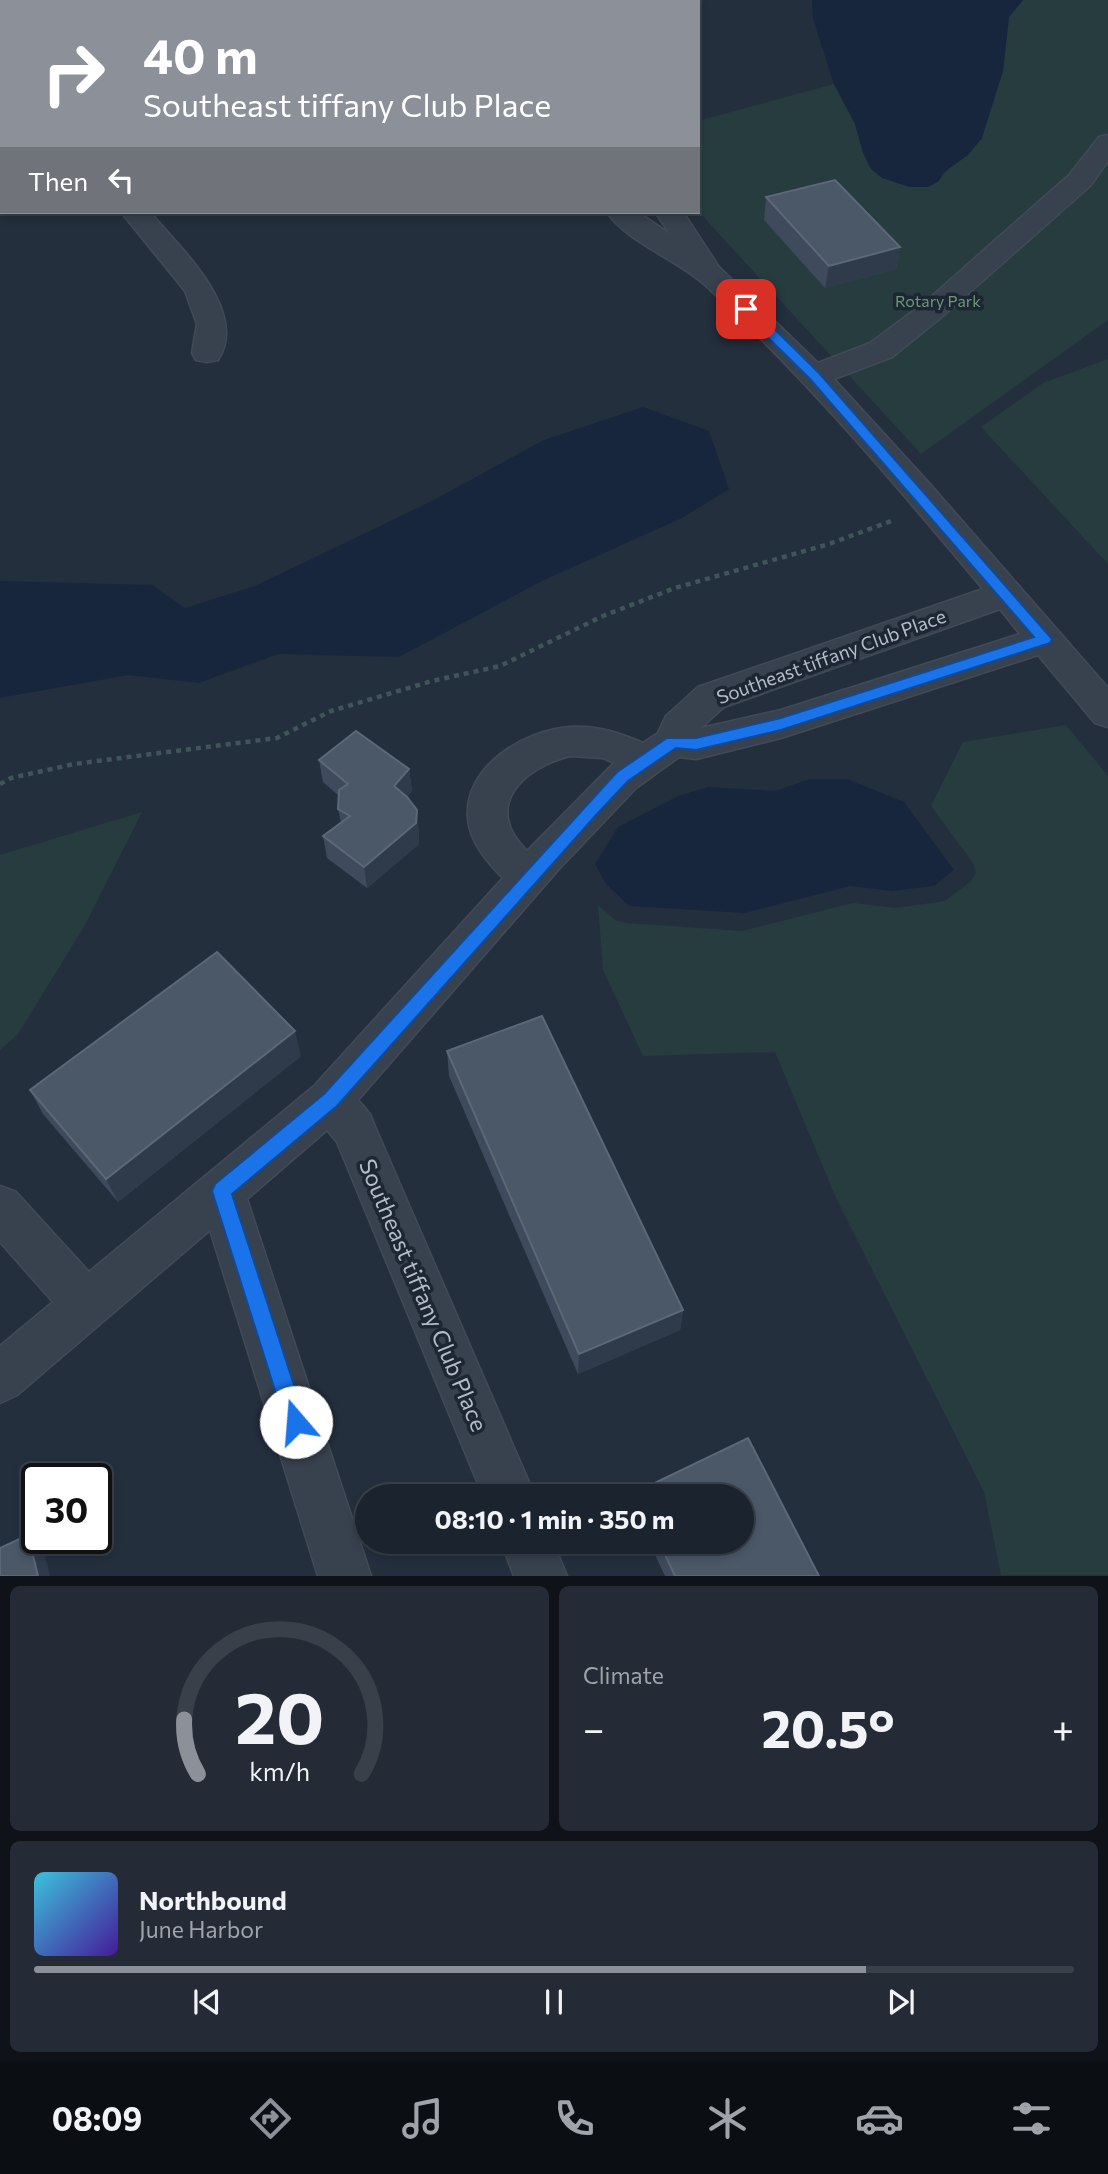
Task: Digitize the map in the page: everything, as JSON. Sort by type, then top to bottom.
[{"type":"street","points":[[814,376],[881,350],[934,309],[1080,180],[1108,143]]},
{"type":"street","points":[[137,214],[198,289],[212,324],[207,353]]},
{"type":"street","points":[[623,214],[637,227],[713,276]]},
{"type":"street","points":[[670,214],[713,276],[814,376],[1108,713]]},
{"type":"street","name":"Southeast tiffany Club Place","points":[[0,1378],[330,1100],[528,877],[622,777],[660,751],[679,726],[711,697],[1006,594]]},
{"type":"street","name":"Southeast tiffany Club Place","points":[[660,751],[781,724],[1045,639]]},
{"type":"street","points":[[821,659],[852,701]]},
{"type":"street","points":[[528,877],[502,855],[489,827],[490,797],[505,771],[530,751],[563,741],[599,741],[632,751],[660,751]]},
{"type":"street","name":"Southeast tiffany Club Place","points":[[330,1100],[354,1129],[504,1484]]},
{"type":"street","points":[[222,1191],[345,1576]]},
{"type":"street","points":[[0,1208],[86,1304]]},
{"type":"street","points":[[532,1554],[541,1576]]},
{"type":"path","points":[[0,784],[11,778],[74,764],[277,738],[331,710],[432,681],[500,666],[603,616],[675,588],[817,548],[894,520]]},
{"type":"green space","name":"Rotary Park","points":[[1023,0],[1108,0],[1108,320],[921,454],[700,213],[700,120],[834,84],[855,122],[873,170],[893,179],[933,185],[950,167],[991,102],[1003,71],[1009,17]]},
{"type":"green space","points":[[1108,359],[1108,564],[981,427],[1043,383]]},
{"type":"green space","points":[[1066,725],[1108,776],[1108,1575],[1001,1575],[984,1492],[836,1198],[775,1052],[643,1056],[603,970],[598,905],[615,920],[626,923],[742,931],[853,903],[896,908],[945,901],[970,882],[976,873],[973,863],[931,806],[963,742]]},
{"type":"green space","points":[[142,812],[85,925],[18,1034],[0,1050],[0,855]]},
{"type":"water","points":[[812,0],[1023,0],[1009,17],[1003,71],[982,138],[968,155],[943,173],[939,181],[928,187],[909,187],[882,178],[871,169],[863,153],[855,124],[834,84],[813,19]]},
{"type":"water","points":[[643,407],[709,431],[729,489],[682,518],[544,580],[399,657],[278,654],[199,683],[128,675],[0,698],[0,581],[152,585],[185,608],[255,586],[432,501],[544,440]]},
{"type":"water","points":[[810,779],[847,779],[904,802],[954,870],[934,886],[892,891],[850,886],[744,913],[629,906],[606,884],[595,864],[618,827],[678,796],[708,787],[775,791]]},
{"type":"building","points":[[835,180],[900,247],[829,266],[766,197]]},
{"type":"building","points":[[356,731],[409,769],[394,786],[417,810],[416,823],[364,867],[323,836],[350,816],[338,809],[339,790],[348,784],[319,760]]},
{"type":"building","points":[[217,952],[295,1031],[106,1179],[30,1090]]},
{"type":"building","points":[[542,1016],[683,1310],[579,1354],[447,1051]]},
{"type":"building","points":[[748,1438],[819,1576],[675,1576],[665,1554],[754,1554],[754,1484],[653,1484]]},
{"type":"building","points":[[21,1538],[21,1554],[33,1554],[38,1576],[0,1576],[0,1548]]},
{"type":"route","points":[[296,1422],[222,1191],[330,1100],[591,809],[622,777],[673,742],[696,744],[781,724],[1045,639],[814,376],[746,309]]}]
